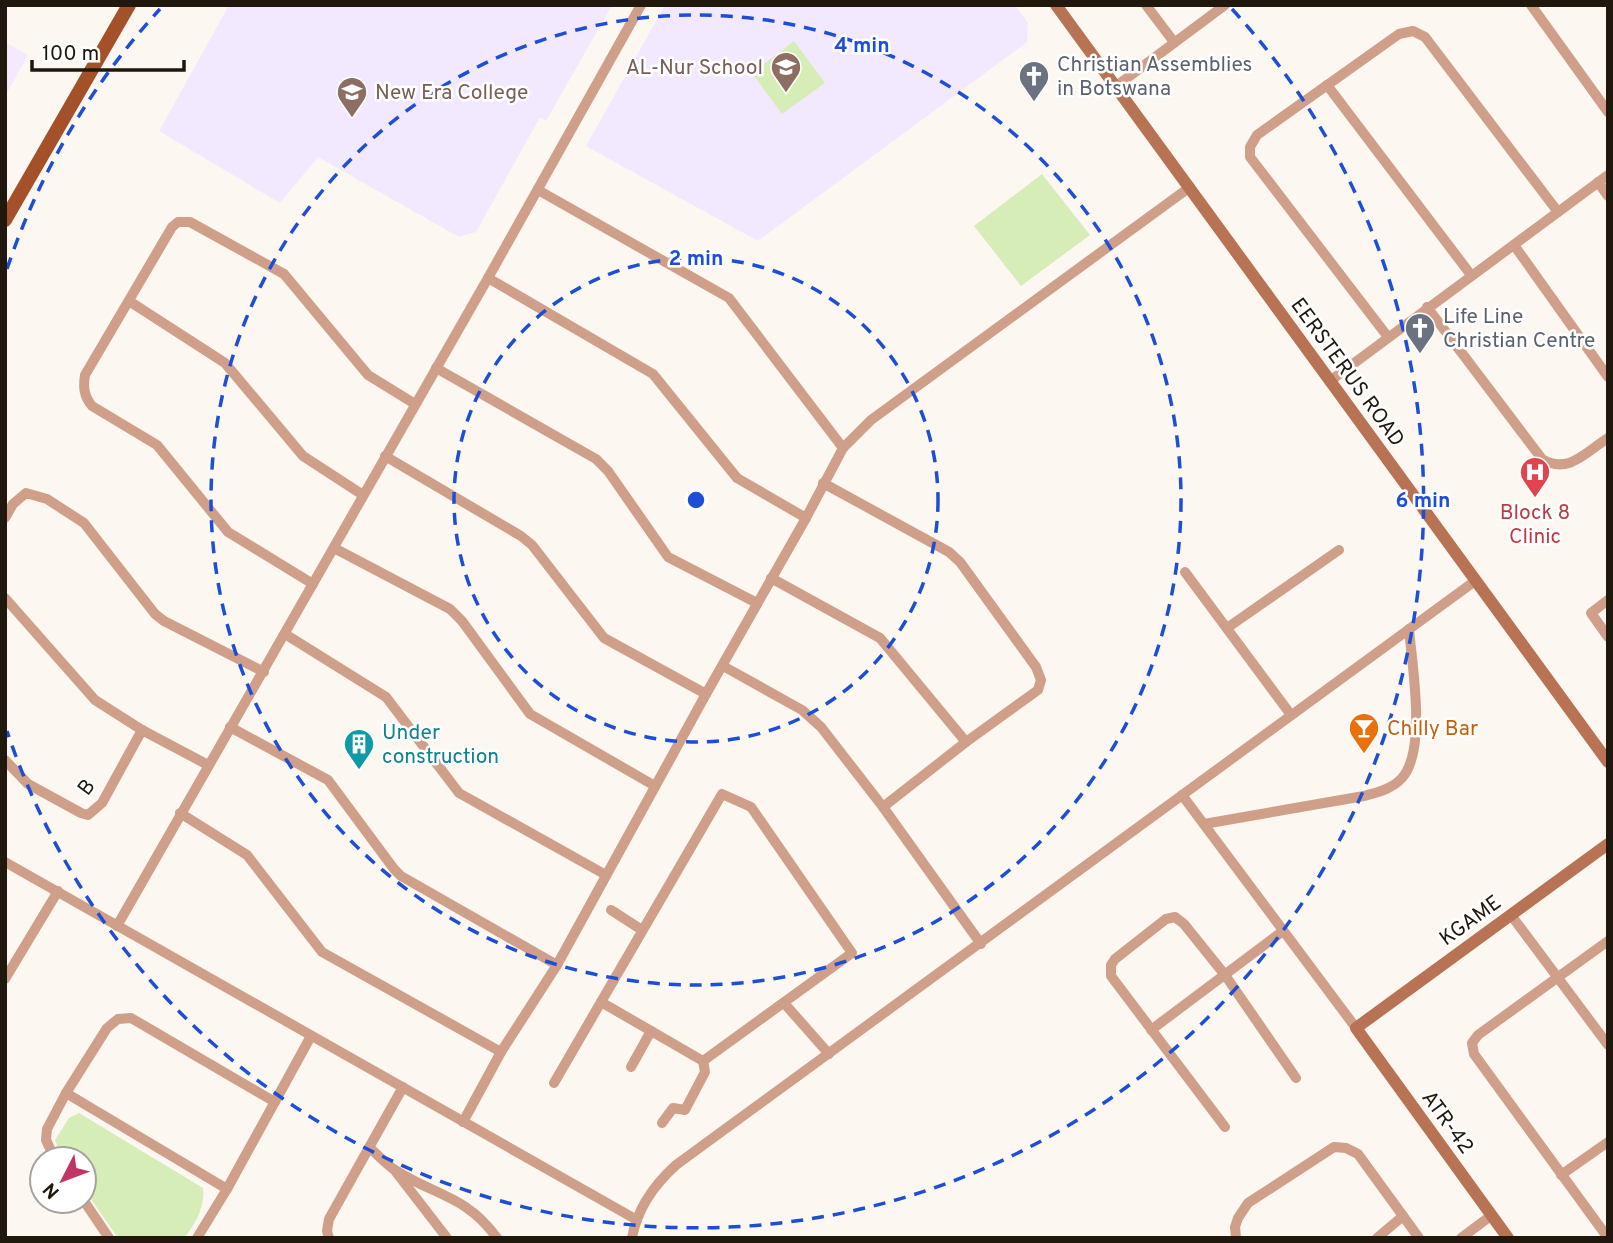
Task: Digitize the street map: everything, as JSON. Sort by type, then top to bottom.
[{"type":"main road","points":[[5,220],[128,5]]},
{"type":"street","points":[[117,926],[264,672],[641,5]]},
{"type":"street","name":"EERSTERUS ROAD","points":[[1056,5],[1608,762]]},
{"type":"street","points":[[1146,5],[1174,42]]},
{"type":"street","points":[[1115,87],[1225,5]]},
{"type":"street","points":[[1531,5],[1608,112]]},
{"type":"street","points":[[1388,337],[1250,157],[1250,147],[1257,135],[1399,34],[1413,32],[1425,37],[1558,212]]},
{"type":"street","points":[[1327,85],[1471,275]]},
{"type":"street","points":[[1330,381],[1608,175]]},
{"type":"street","points":[[1598,182],[1608,196]]},
{"type":"street","points":[[463,1122],[501,1052],[557,965],[843,448],[871,420],[1190,187]]},
{"type":"street","points":[[538,190],[729,298],[843,448]]},
{"type":"street","points":[[313,584],[228,532],[153,441],[92,406],[83,387],[85,375],[172,227],[178,222],[190,222],[284,274],[368,374],[415,404]]},
{"type":"street","points":[[1514,245],[1608,377]]},
{"type":"street","points":[[488,278],[653,374],[737,478],[806,518]]},
{"type":"street","points":[[129,302],[225,363],[303,456],[363,495]]},
{"type":"street","points":[[1427,307],[1542,459],[1553,466],[1567,465],[1608,438]]},
{"type":"street","points":[[436,368],[596,459],[608,471],[668,557],[757,603]]},
{"type":"street","points":[[385,456],[527,541],[604,638],[706,694]]},
{"type":"street","points":[[823,483],[949,552],[968,571],[1036,667],[1041,680],[1038,690],[883,807]]},
{"type":"street","points":[[5,518],[13,504],[26,493],[47,499],[90,530],[155,614],[171,625],[264,672]]},
{"type":"street","points":[[334,548],[450,609],[462,621],[530,714],[655,786]]},
{"type":"street","points":[[1227,628],[1339,550]]},
{"type":"street","points":[[1185,572],[1291,715]]},
{"type":"street","points":[[771,578],[880,638],[967,742]]},
{"type":"street","points":[[632,1238],[636,1220],[647,1199],[676,1165],[1475,581]]},
{"type":"street","points":[[5,598],[95,700],[142,730],[208,765]]},
{"type":"street","points":[[1608,600],[1591,613],[1608,637]]},
{"type":"street","points":[[1204,824],[1364,796],[1386,790],[1402,778],[1412,760],[1417,713],[1409,629]]},
{"type":"street","points":[[285,634],[386,697],[459,793],[606,875]]},
{"type":"street","points":[[723,666],[802,710],[821,727],[883,807],[981,944]]},
{"type":"street","points":[[230,727],[328,780],[401,876],[557,965]]},
{"type":"street","name":"B","points":[[5,760],[29,784],[81,813],[88,814],[102,803],[142,730]]},
{"type":"street","points":[[554,1083],[722,794],[749,804],[852,951],[703,1060]]},
{"type":"street","points":[[1182,795],[1356,1028]]},
{"type":"street","points":[[180,813],[247,855],[322,952],[501,1052]]},
{"type":"street","name":"KGAME","points":[[1356,1028],[1608,844]]},
{"type":"street","points":[[5,862],[636,1220]]},
{"type":"street","points":[[7,973],[58,891]]},
{"type":"street","points":[[611,910],[642,930]]},
{"type":"street","points":[[1511,915],[1608,1045]]},
{"type":"street","points":[[1225,1127],[1111,976],[1111,965],[1115,959],[1166,919],[1175,917],[1184,924],[1225,975],[1296,1078]]},
{"type":"street","points":[[1151,1030],[1283,932]]},
{"type":"street","points":[[1608,942],[1478,1035],[1472,1043],[1474,1054],[1608,1238]]},
{"type":"street","points":[[601,1002],[703,1060]]},
{"type":"street","points":[[784,1003],[829,1054]]},
{"type":"street","points":[[49,1145],[47,1129],[66,1093],[107,1028],[118,1019],[131,1017],[275,1102]]},
{"type":"street","name":"ATR-42","points":[[1356,1028],[1508,1238]]},
{"type":"street","points":[[631,1067],[651,1031]]},
{"type":"street","points":[[197,1238],[227,1189],[311,1035]]},
{"type":"street","points":[[662,1123],[673,1108],[685,1110],[705,1072],[703,1060]]},
{"type":"street","points":[[329,1238],[329,1219],[403,1087]]},
{"type":"street","points":[[66,1093],[227,1189]]},
{"type":"street","points":[[1562,1175],[1608,1142]]},
{"type":"street","points":[[1236,1238],[1238,1218],[1248,1203],[1334,1147],[1346,1148],[1358,1154],[1419,1238]]},
{"type":"street","points":[[370,1148],[394,1169],[447,1238]]},
{"type":"street","points":[[394,1169],[462,1203],[476,1213],[498,1238]]},
{"type":"street","points":[[93,1215],[109,1238]]},
{"type":"street","points":[[1461,1238],[1492,1215]]},
{"type":"street","points":[[1377,1238],[1404,1216]]},
{"type":"shaded area","name":"New Era College","points":[[229,5],[612,5],[546,121],[540,117],[476,232],[459,237],[318,157],[280,203],[159,131]]},
{"type":"shaded area","name":"AL-Nur School","points":[[665,5],[1015,5],[1028,23],[1027,42],[758,241],[586,146]]},
{"type":"shaded area","points":[[5,42],[28,55],[5,96]]},
{"type":"green space","points":[[794,41],[825,83],[782,114],[752,73]]},
{"type":"green space","points":[[1042,174],[1090,235],[1021,286],[974,226]]},
{"type":"green space","points":[[79,1113],[203,1188],[199,1215],[184,1238],[118,1238],[98,1209],[98,1145],[57,1145],[55,1140],[69,1118]]},
{"type":"place","name":"AL-Nur School","points":[[786,94]]},
{"type":"place","name":"Christian Assemblies in Botswana","points":[[1034,103]]},
{"type":"place","name":"New Era College","points":[[352,119]]},
{"type":"place","name":"Life Line Christian Centre","points":[[1420,355]]},
{"type":"place","name":"Block 8 Clinic","points":[[1535,499]]},
{"type":"place","name":"Chilly Bar","points":[[1364,755]]},
{"type":"place","name":"Under construction","points":[[359,771]]}]
